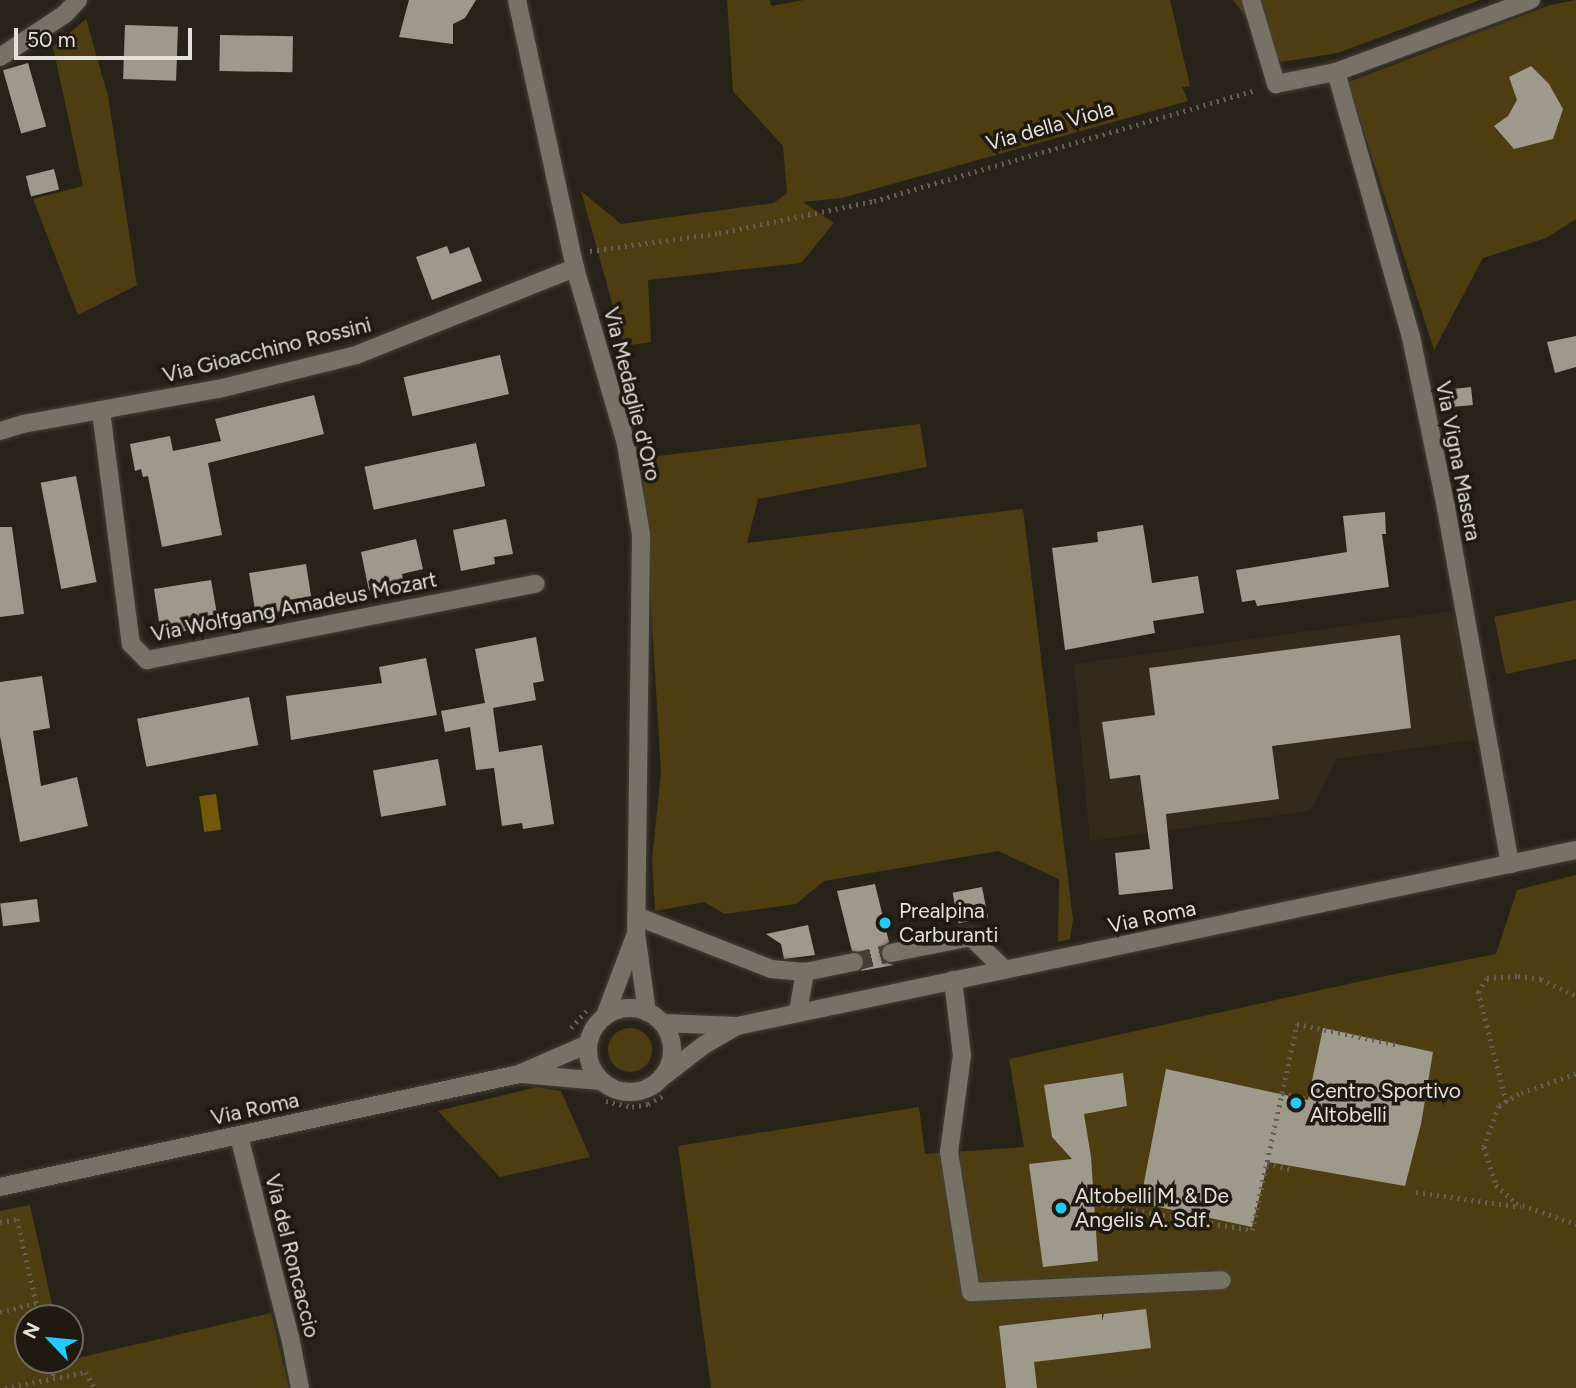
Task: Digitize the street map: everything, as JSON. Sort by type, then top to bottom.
[{"type":"street","points":[[0,57],[65,14],[78,0]]},
{"type":"street","name":"Via Medaglie d'Oro","points":[[517,0],[574,261],[626,444],[641,535],[636,924],[647,1012]]},
{"type":"street","points":[[1251,0],[1276,84],[1336,72],[1531,0]]},
{"type":"street","name":"Via Vigna Masera","points":[[1336,72],[1411,337],[1446,508],[1510,864]]},
{"type":"street","name":"Via Gioacchino Rossini","points":[[0,431],[218,389],[356,355],[574,261]]},
{"type":"street","name":"Via Wolfgang Amadeus Mozart","points":[[101,411],[131,644],[147,660],[536,584]]},
{"type":"street","name":"Via Roma","points":[[662,1023],[737,1026],[1576,850]]},
{"type":"street","points":[[636,924],[771,969],[805,972],[854,962]]},
{"type":"street","name":"Via Medaglie d'Oro","points":[[605,1016],[636,924]]},
{"type":"street","points":[[891,953],[971,937],[1004,970]]},
{"type":"street","points":[[798,1012],[805,972]]},
{"type":"street","points":[[953,980],[962,1055],[948,1152],[971,1292],[1222,1280]]},
{"type":"street","points":[[601,1081],[589,1058],[588,1044],[594,1028],[605,1016],[618,1010],[633,1008],[647,1012],[662,1023],[673,1048],[665,1075]]},
{"type":"street","name":"Via Roma","points":[[519,1074],[601,1081],[613,1089],[641,1091],[704,1045],[737,1026]]},
{"type":"street","name":"Via Roma","points":[[0,1188],[519,1074],[588,1044]]},
{"type":"street","name":"Via del Roncaccio","points":[[239,1136],[300,1388]]},
{"type":"path","name":"Via della Viola","points":[[574,261],[874,201],[1276,84]]},
{"type":"path","points":[[1506,1102],[1478,992],[1487,978],[1518,976],[1542,979],[1576,996]]},
{"type":"path","points":[[565,1036],[588,1008]]},
{"type":"path","points":[[1094,1202],[1252,1230],[1297,1024],[1399,1045]]},
{"type":"path","points":[[1576,1074],[1499,1106],[1484,1147],[1496,1185],[1516,1203],[1576,1224]]},
{"type":"path","points":[[1282,1093],[1308,1099]]},
{"type":"path","points":[[1267,1163],[1290,1170]]},
{"type":"path","points":[[1416,1192],[1529,1208]]},
{"type":"path","points":[[0,1222],[17,1219],[37,1303],[0,1312]]},
{"type":"path","points":[[5,1388],[86,1372],[94,1388]]},
{"type":"path","points":[[53,1374],[54,1378]]},
{"type":"shaded area","points":[[727,0],[770,0],[771,6],[804,0],[1170,0],[1190,86],[1182,87],[1188,101],[842,198],[803,202],[834,223],[801,263],[648,280],[651,342],[624,346],[581,191],[621,224],[774,203],[787,193],[783,146],[733,91]]},
{"type":"shaded area","points":[[1233,0],[1480,0],[1338,53],[1281,62]]},
{"type":"shaded area","points":[[1576,0],[1576,219],[1546,238],[1483,258],[1434,350],[1348,82],[1550,5]]},
{"type":"shaded area","points":[[86,19],[108,96],[137,285],[78,315],[33,199],[83,186],[53,47]]},
{"type":"shaded area","points":[[920,424],[927,467],[758,499],[747,543],[1023,509],[1073,920],[1070,939],[1058,942],[1059,879],[998,851],[824,881],[796,904],[725,914],[704,902],[655,911],[652,860],[661,772],[642,458]]},
{"type":"shaded area","points":[[1576,600],[1576,659],[1506,674],[1494,617]]},
{"type":"shaded area","points":[[1451,611],[1455,621],[1475,740],[1336,759],[1310,811],[1090,841],[1074,664]]},
{"type":"shaded area","points":[[216,794],[221,830],[204,832],[199,796]]},
{"type":"shaded area","name":"Centro Sportivo Altobelli","points":[[1576,875],[1576,1388],[711,1388],[678,1146],[919,1107],[925,1154],[1024,1147],[1009,1059],[1496,954],[1517,890]]},
{"type":"shaded area","points":[[630,1028],[639,1029],[646,1034],[651,1041],[651,1059],[646,1066],[639,1071],[630,1072],[621,1071],[614,1066],[609,1059],[608,1050],[609,1041],[614,1034],[621,1029]]},
{"type":"shaded area","points":[[537,1087],[561,1091],[590,1157],[500,1177],[438,1111]]},
{"type":"shaded area","points":[[30,1205],[52,1304],[14,1304],[14,1374],[84,1374],[84,1357],[271,1313],[289,1388],[0,1388],[0,1211]]},
{"type":"building","points":[[409,0],[476,0],[465,18],[453,24],[453,44],[399,37]]},
{"type":"building","points":[[125,25],[178,27],[176,81],[123,79]]},
{"type":"building","points":[[220,35],[293,36],[292,72],[219,71]]},
{"type":"building","points":[[28,63],[46,126],[21,134],[3,70]]},
{"type":"building","points":[[1531,66],[1549,84],[1563,109],[1553,139],[1514,149],[1494,126],[1508,116],[1517,100],[1509,77]]},
{"type":"building","points":[[54,169],[59,189],[31,196],[26,176]]},
{"type":"building","points":[[447,246],[450,254],[469,247],[482,281],[432,300],[416,257]]},
{"type":"building","points":[[1576,336],[1576,367],[1555,373],[1547,342]]},
{"type":"building","points":[[500,355],[509,394],[413,416],[404,377]]},
{"type":"building","points":[[1471,387],[1473,405],[1452,407],[1450,389]]},
{"type":"building","points":[[314,395],[324,434],[208,463],[222,535],[162,547],[148,476],[143,477],[141,469],[135,471],[130,444],[170,436],[173,451],[221,441],[215,419]]},
{"type":"building","points":[[476,443],[485,486],[374,510],[364,467]]},
{"type":"building","points":[[76,476],[97,582],[61,589],[41,483]]},
{"type":"building","points":[[1385,512],[1386,534],[1382,534],[1389,587],[1257,606],[1255,600],[1242,602],[1236,570],[1347,552],[1343,516]]},
{"type":"building","points":[[506,519],[513,554],[494,557],[495,564],[461,571],[453,530]]},
{"type":"building","points":[[1143,525],[1152,583],[1198,576],[1204,613],[1153,621],[1155,633],[1065,650],[1052,548],[1098,542],[1097,532]]},
{"type":"building","points":[[0,527],[12,527],[24,614],[0,617]]},
{"type":"building","points":[[416,539],[423,569],[402,574],[404,583],[369,591],[361,552]]},
{"type":"building","points":[[306,564],[311,596],[291,600],[292,609],[256,616],[249,573]]},
{"type":"building","points":[[211,580],[217,614],[196,618],[197,629],[161,635],[154,589]]},
{"type":"building","points":[[1400,635],[1411,728],[1272,746],[1279,799],[1166,814],[1173,889],[1119,895],[1115,853],[1150,849],[1140,775],[1110,779],[1102,722],[1155,715],[1149,668]]},
{"type":"building","points":[[536,637],[544,681],[533,683],[536,700],[493,708],[499,752],[542,745],[554,824],[523,829],[522,823],[502,826],[494,768],[476,770],[470,727],[445,732],[441,711],[485,703],[475,649]]},
{"type":"building","points":[[426,658],[437,715],[291,740],[286,696],[382,683],[379,667]]},
{"type":"building","points":[[42,676],[50,728],[33,731],[41,786],[77,777],[88,826],[20,842],[0,736],[0,682]]},
{"type":"building","points":[[249,697],[258,745],[146,767],[137,719]]},
{"type":"building","points":[[438,759],[446,805],[381,817],[373,770]]},
{"type":"building","points":[[875,884],[889,942],[881,949],[880,956],[887,963],[894,965],[861,971],[865,959],[858,952],[852,951],[837,891]]},
{"type":"building","points":[[982,887],[988,917],[958,923],[953,893]]},
{"type":"building","points":[[37,899],[40,922],[3,926],[0,904]]},
{"type":"building","points":[[808,925],[815,955],[784,959],[781,944],[766,934]]},
{"type":"building","points":[[1323,1028],[1433,1052],[1421,1124],[1405,1186],[1268,1162],[1252,1227],[1140,1203],[1166,1069],[1308,1100]]},
{"type":"building","points":[[1123,1073],[1127,1106],[1084,1114],[1091,1157],[1098,1261],[1043,1267],[1029,1164],[1072,1159],[1052,1137],[1044,1085]]},
{"type":"building","points":[[1146,1309],[1151,1348],[1034,1362],[1037,1388],[1006,1388],[999,1326],[1102,1314],[1102,1321],[1104,1314]]},
{"type":"tunnel","points":[[854,962],[891,953]]},
{"type":"place","name":"Prealpina Carburanti","points":[[885,923]]},
{"type":"place","name":"Centro Sportivo Altobelli","points":[[1296,1103]]},
{"type":"place","name":"Altobelli M. & De Angelis A. Sdf.","points":[[1061,1208]]}]
